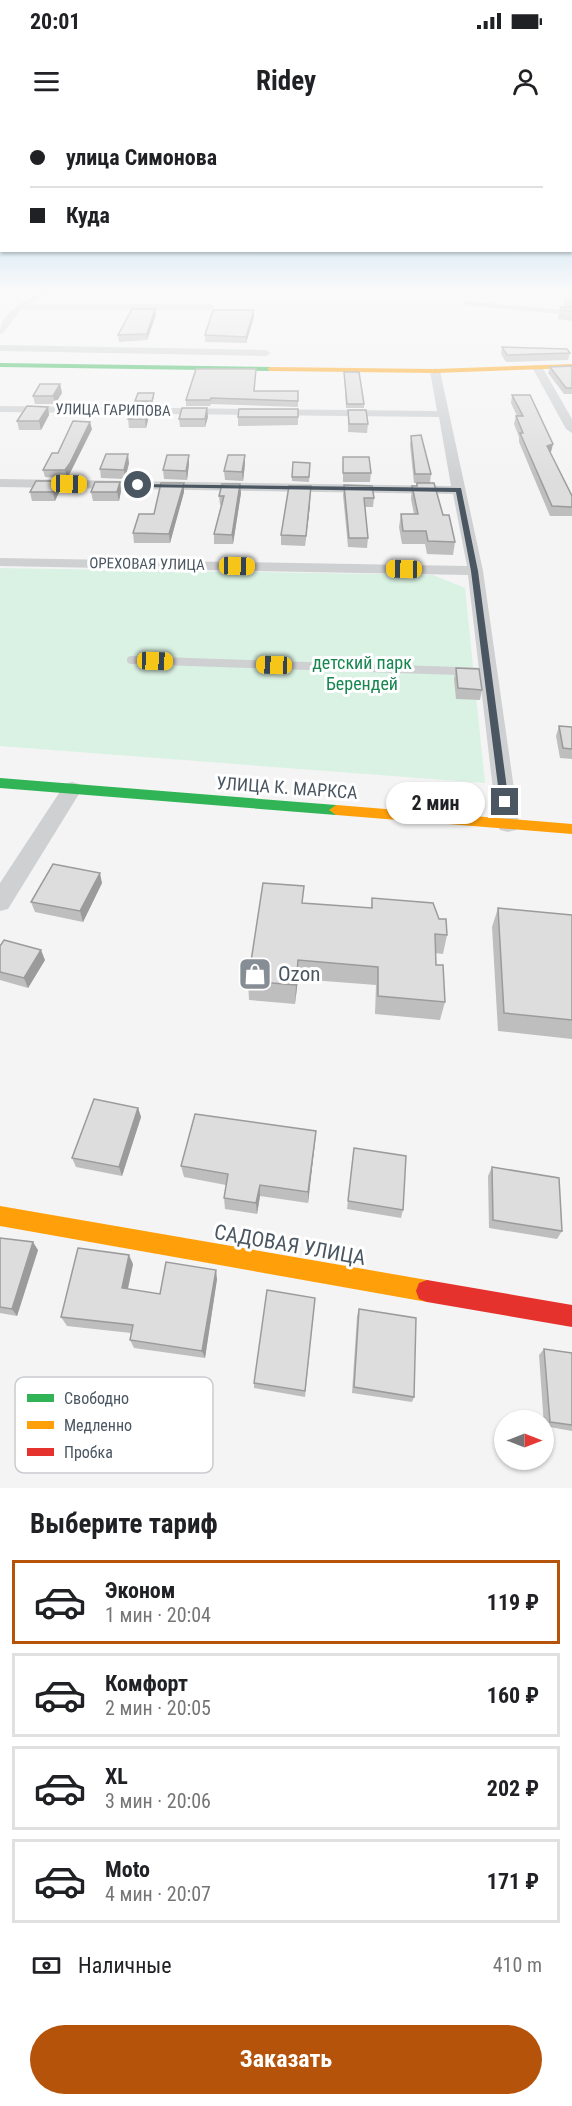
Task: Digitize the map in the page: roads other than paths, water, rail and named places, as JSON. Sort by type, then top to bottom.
[{"type":"street","points":[[1,366],[435,371],[572,366]]},
{"type":"street","points":[[537,367],[572,429]]},
{"type":"street","points":[[435,371],[475,571],[508,824]]},
{"type":"street","name":"УЛИЦА ГАРИПОВА","points":[[0,409],[442,414]]},
{"type":"street","points":[[0,483],[459,490]]},
{"type":"street","name":"ОРЕХОВАЯ УЛИЦА","points":[[0,562],[475,571]]},
{"type":"street","name":"УЛИЦА К. МАРКСА","points":[[0,783],[572,829]]},
{"type":"street","points":[[0,902],[72,789]]},
{"type":"street","name":"САДОВАЯ УЛИЦА","points":[[0,1216],[572,1316]]},
{"type":"lane","points":[[131,660],[488,672]]},
{"type":"place","name":"Ozon","points":[[255,974]]},
{"type":"park label","name":"детский парк Берендей","points":[[362,673]]}]
